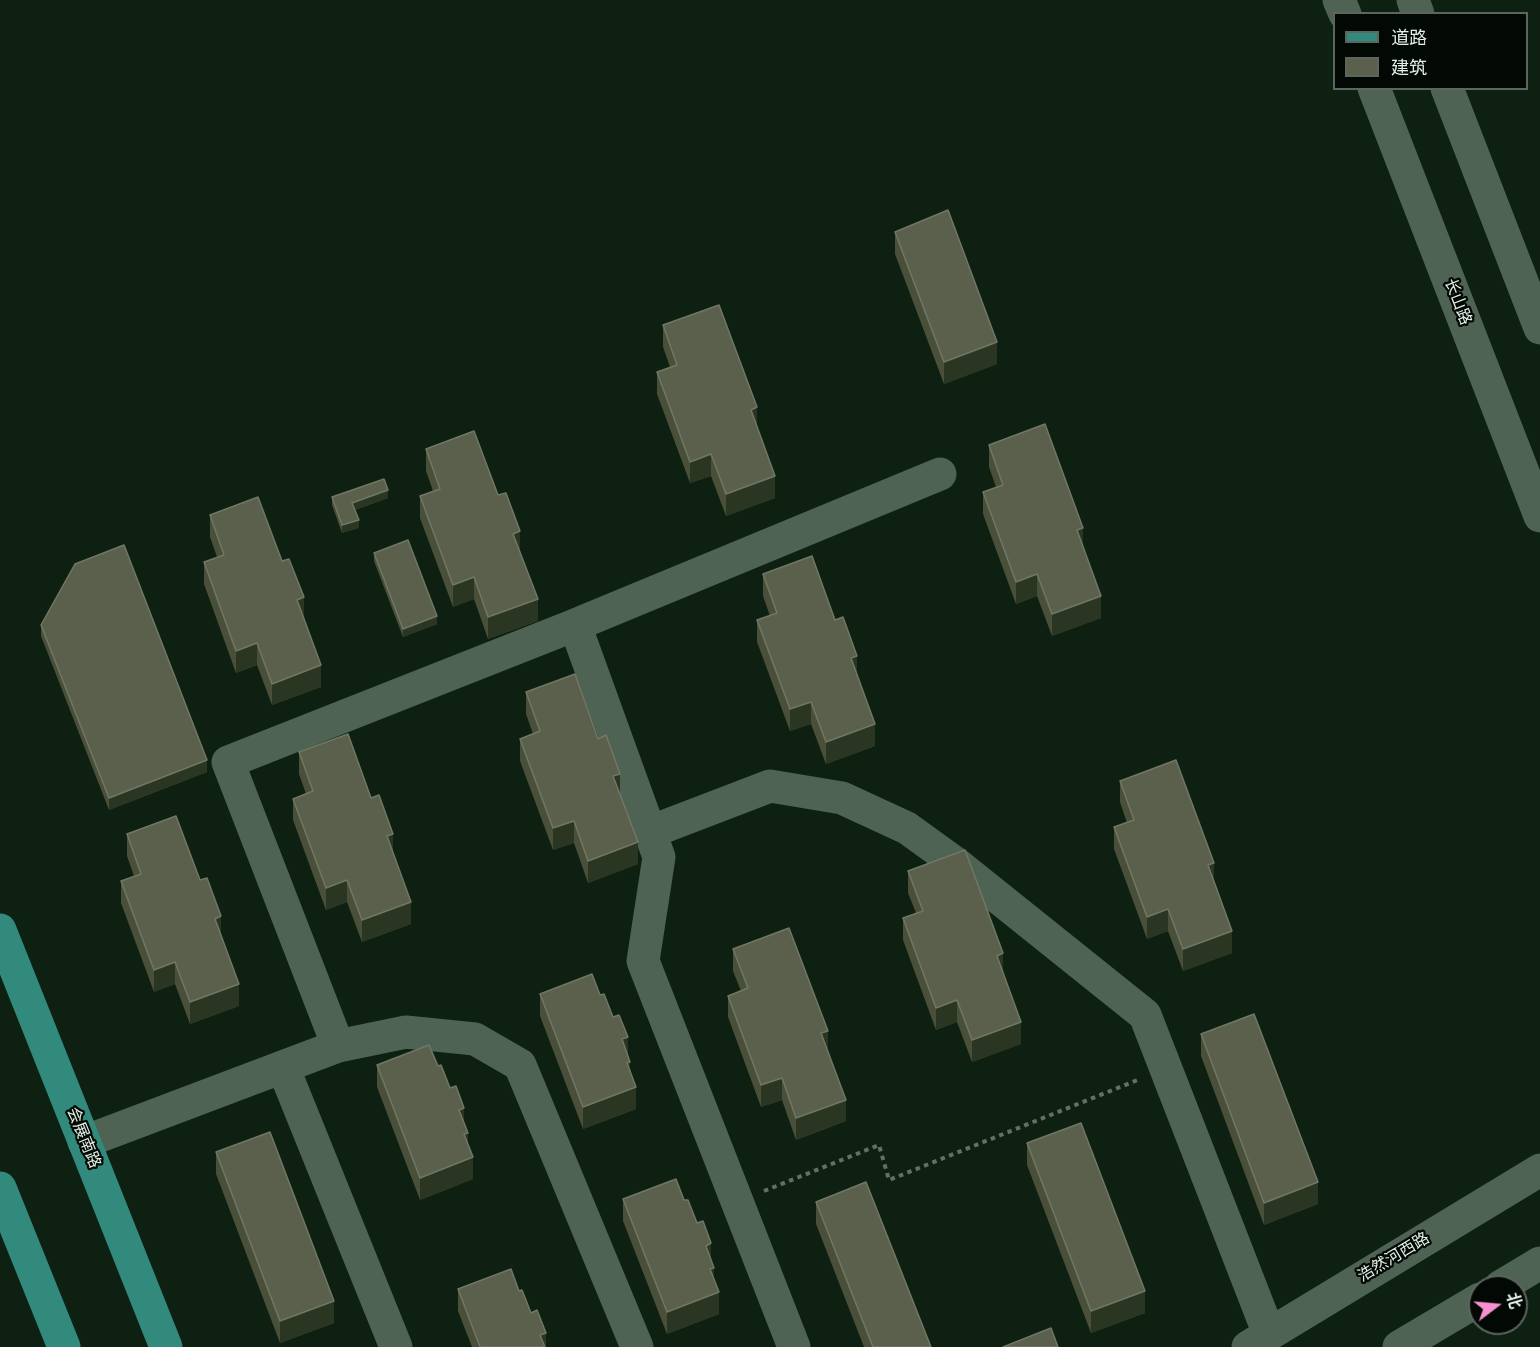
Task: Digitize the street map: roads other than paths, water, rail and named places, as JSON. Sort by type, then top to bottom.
[{"type":"main road","name":"会展南路","points":[[0,930],[166,1347]]},
{"type":"main road","points":[[0,1188],[64,1347]]},
{"type":"street","name":"长山路","points":[[1375,90],[1540,516]]},
{"type":"street","points":[[1448,90],[1540,328]]},
{"type":"street","points":[[339,1046],[228,762],[575,625],[939,474]]},
{"type":"street","points":[[575,625],[659,856],[643,961],[794,1347]]},
{"type":"street","points":[[651,832],[770,786],[842,798],[907,828],[954,862],[1145,1015],[1258,1341]]},
{"type":"street","points":[[84,1142],[339,1046],[406,1032],[475,1039],[520,1065],[637,1347]]},
{"type":"street","points":[[283,1066],[396,1347]]},
{"type":"street","name":"浩然河西路","points":[[1258,1341],[1540,1170]]},
{"type":"street","points":[[1520,1275],[1540,1263]]},
{"type":"street","points":[[1399,1347],[1468,1306]]}]
